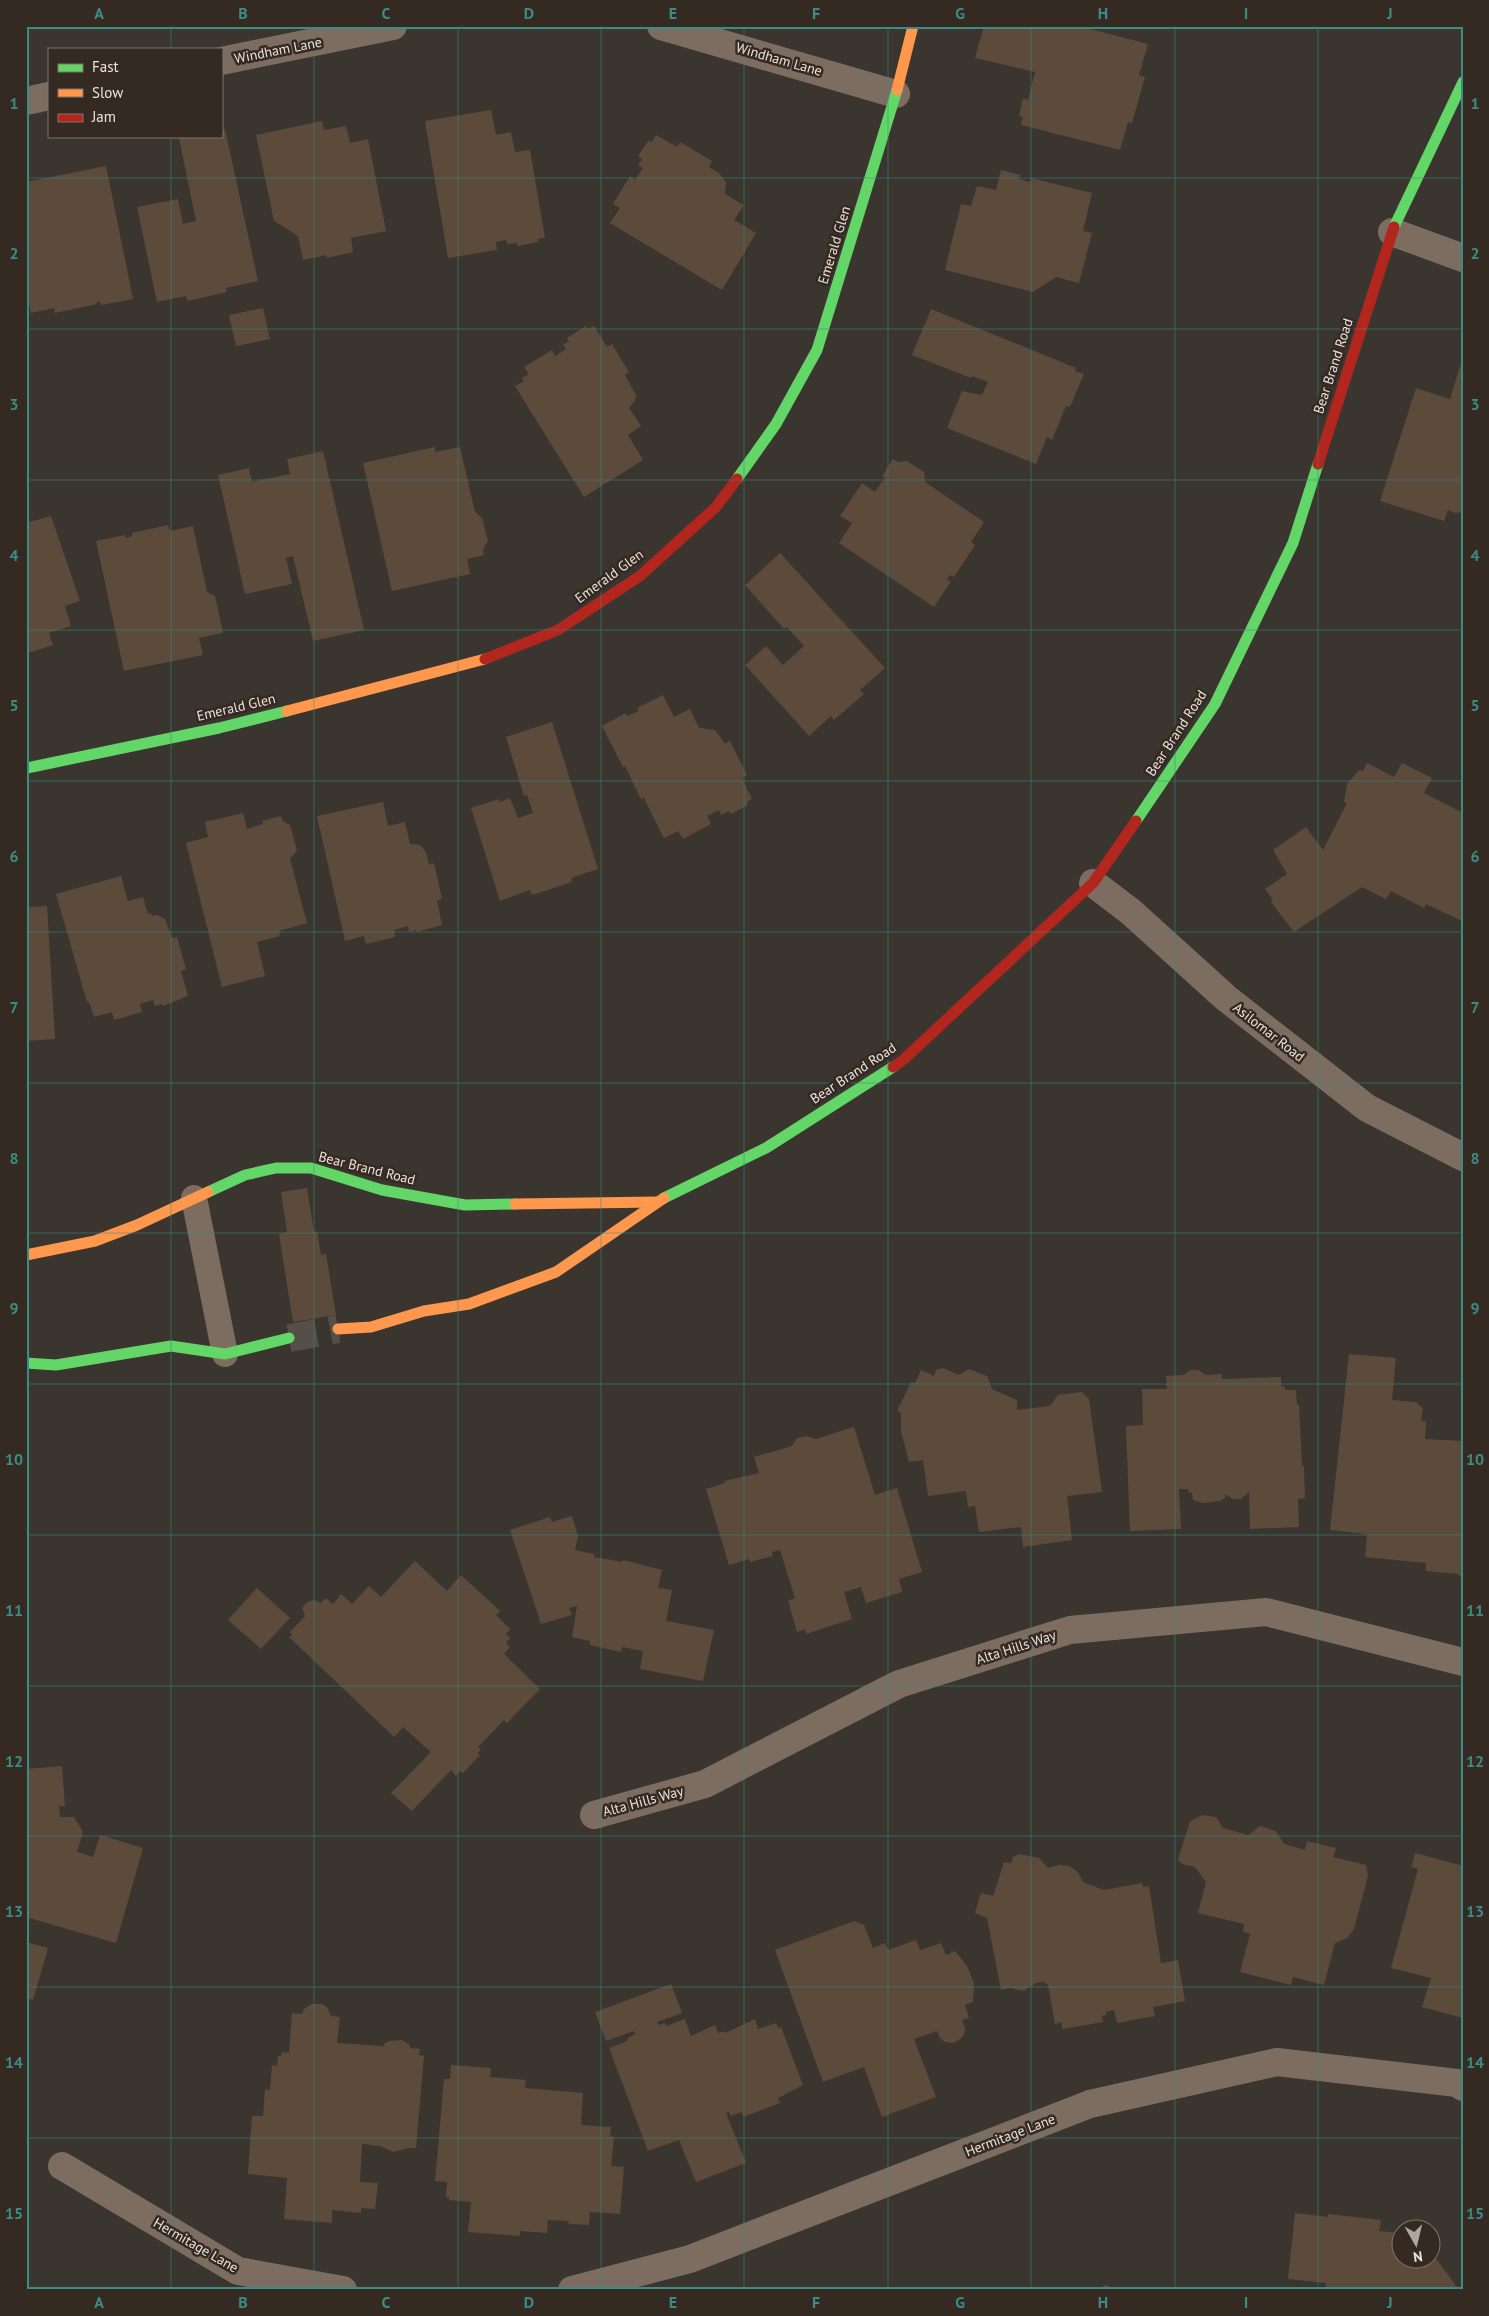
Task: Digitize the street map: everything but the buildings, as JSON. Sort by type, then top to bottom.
[{"type":"street","name":"Windham Lane","points":[[222,61],[393,26]]},
{"type":"street","name":"Windham Lane","points":[[662,26],[896,94]]},
{"type":"street","name":"Emerald Glen","points":[[27,768],[219,728],[474,664],[558,630],[640,576],[716,507],[776,424],[817,350],[896,94],[912,26]]},
{"type":"street","name":"Bear Brand Road","points":[[338,1329],[371,1327],[424,1311],[469,1304],[556,1272],[656,1202],[766,1148],[902,1061],[1093,883],[1215,704],[1293,543],[1392,232],[1463,82]]},
{"type":"street","points":[[26,101],[48,96]]},
{"type":"street","points":[[1392,232],[1463,258]]},
{"type":"street","name":"Asilomar Road","points":[[1093,883],[1131,912],[1226,998],[1367,1108],[1463,1157]]},
{"type":"street","name":"Bear Brand Road","points":[[26,1255],[94,1241],[137,1225],[245,1176],[276,1168],[311,1168],[382,1190],[465,1205],[656,1202]]},
{"type":"street","points":[[26,1363],[56,1365],[171,1346],[225,1354],[289,1338]]},
{"type":"street","name":"Alta Hills Way","points":[[594,1815],[705,1784],[899,1684],[1070,1630],[1266,1612],[1463,1662]]},
{"type":"street","name":"Hermitage Lane","points":[[572,2290],[690,2259],[1090,2104],[1277,2062],[1457,2083],[1463,2087]]},
{"type":"street","name":"Hermitage Lane","points":[[62,2166],[238,2271],[343,2290]]},
{"type":"lane","points":[[194,1198],[225,1354]]},
{"type":"tunnel","points":[[289,1338],[338,1329]]},
{"type":"traffic: fast","points":[[1394,227],[1463,82]]},
{"type":"traffic: fast","points":[[737,479],[776,424],[817,350],[897,90]]},
{"type":"traffic: fast","points":[[1136,821],[1215,704],[1293,543],[1318,464]]},
{"type":"traffic: fast","points":[[27,768],[219,728],[287,711]]},
{"type":"traffic: fast","points":[[664,1198],[766,1148],[893,1067]]},
{"type":"traffic: fast","points":[[208,1192],[245,1175],[276,1168],[311,1168],[382,1190],[465,1205],[515,1204]]},
{"type":"traffic: fast","points":[[26,1363],[56,1365],[171,1346],[225,1354],[289,1338]]},
{"type":"traffic: slow","points":[[897,90],[913,26]]},
{"type":"traffic: slow","points":[[287,711],[485,659]]},
{"type":"traffic: slow","points":[[26,1255],[95,1241],[137,1225],[208,1192]]},
{"type":"traffic: slow","points":[[338,1329],[371,1327],[424,1311],[469,1304],[556,1272],[664,1198]]},
{"type":"traffic: slow","points":[[515,1204],[656,1202]]},
{"type":"traffic: jam","points":[[1318,464],[1394,227]]},
{"type":"traffic: jam","points":[[485,659],[558,630],[640,576],[716,507],[737,479]]},
{"type":"traffic: jam","points":[[893,1067],[902,1061],[1093,883],[1136,821]]}]
